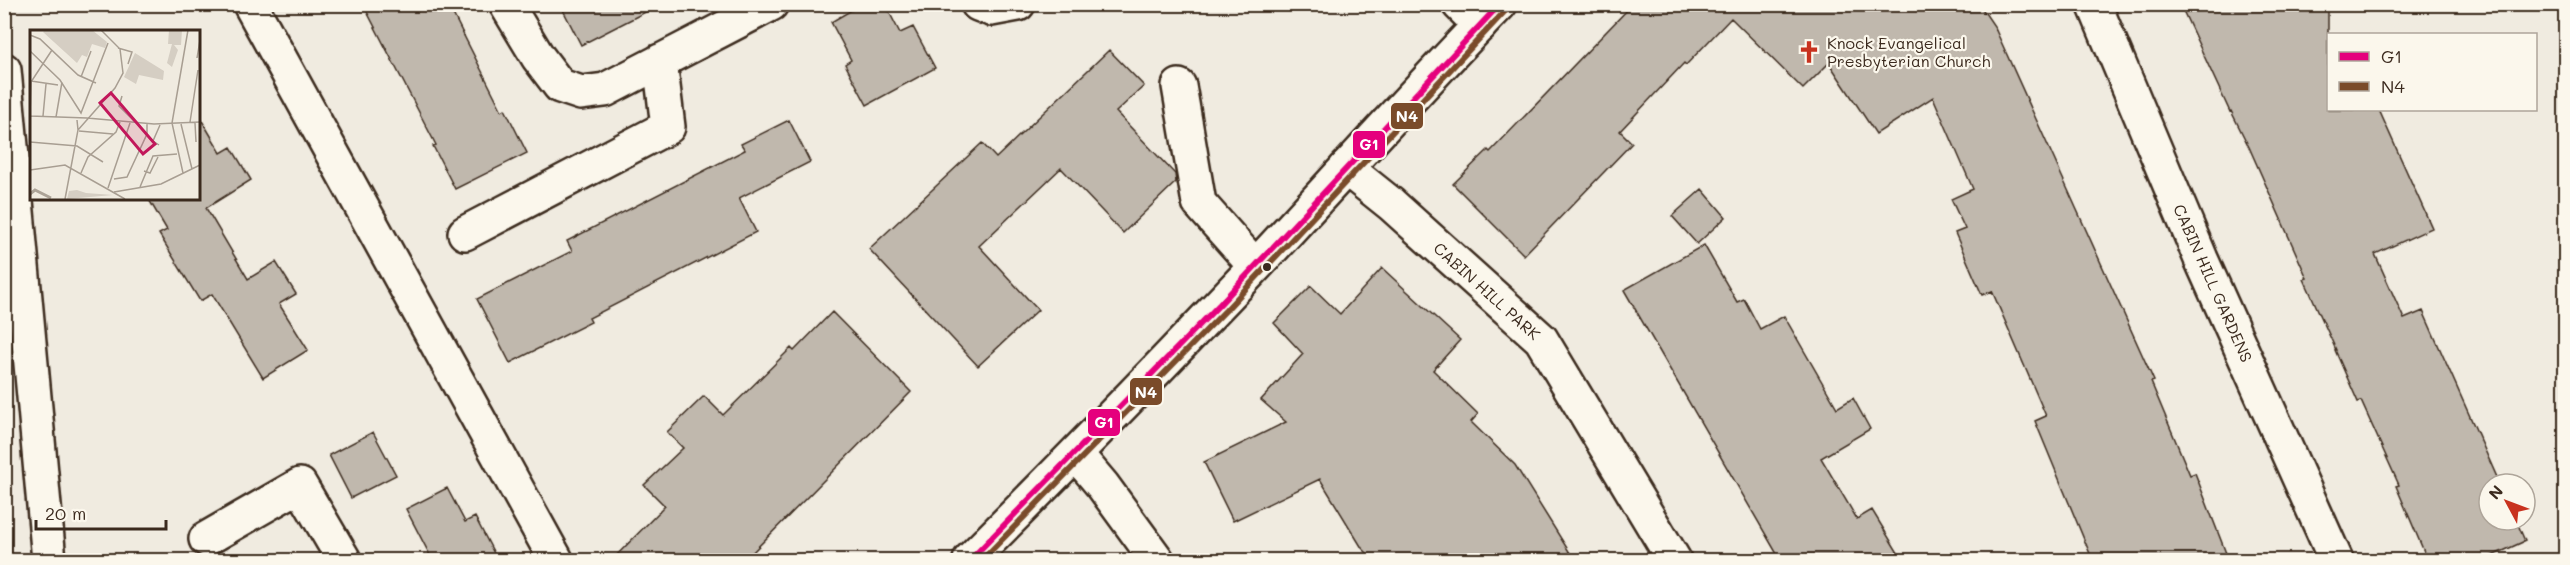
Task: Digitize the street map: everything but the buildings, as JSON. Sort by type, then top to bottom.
[{"type":"main road","points":[[250,4],[556,561]]},
{"type":"main road","points":[[506,4],[538,57],[560,86],[581,93],[606,90],[771,4]]},
{"type":"main road","points":[[978,4],[991,9],[1018,4]]},
{"type":"main road","name":"CABIN HILL GARDENS","points":[[2094,4],[2201,259],[2336,561]]},
{"type":"main road","points":[[970,561],[1076,454],[1347,168],[1480,11]]},
{"type":"main road","points":[[465,233],[668,127],[660,61]]},
{"type":"main road","points":[[4,70],[49,561]]},
{"type":"main road","points":[[1179,86],[1199,203],[1255,266]]},
{"type":"main road","name":"CABIN HILL PARK","points":[[1347,168],[1391,204],[1541,339],[1674,561]]},
{"type":"main road","points":[[1076,454],[1103,486],[1157,561]]},
{"type":"main road","points":[[206,539],[300,485],[344,561]]},
{"type":"shaded area","points":[[5,459],[12,560],[5,560]]},
{"type":"transit line","name":"G1","points":[[970,560],[1220,304],[1500,4]]},
{"type":"transit line","name":"N4","points":[[982,560],[1226,310],[1506,10]]},
{"type":"place","name":"Knock Evangelical Presbyterian Church","points":[[1809,52]]}]
